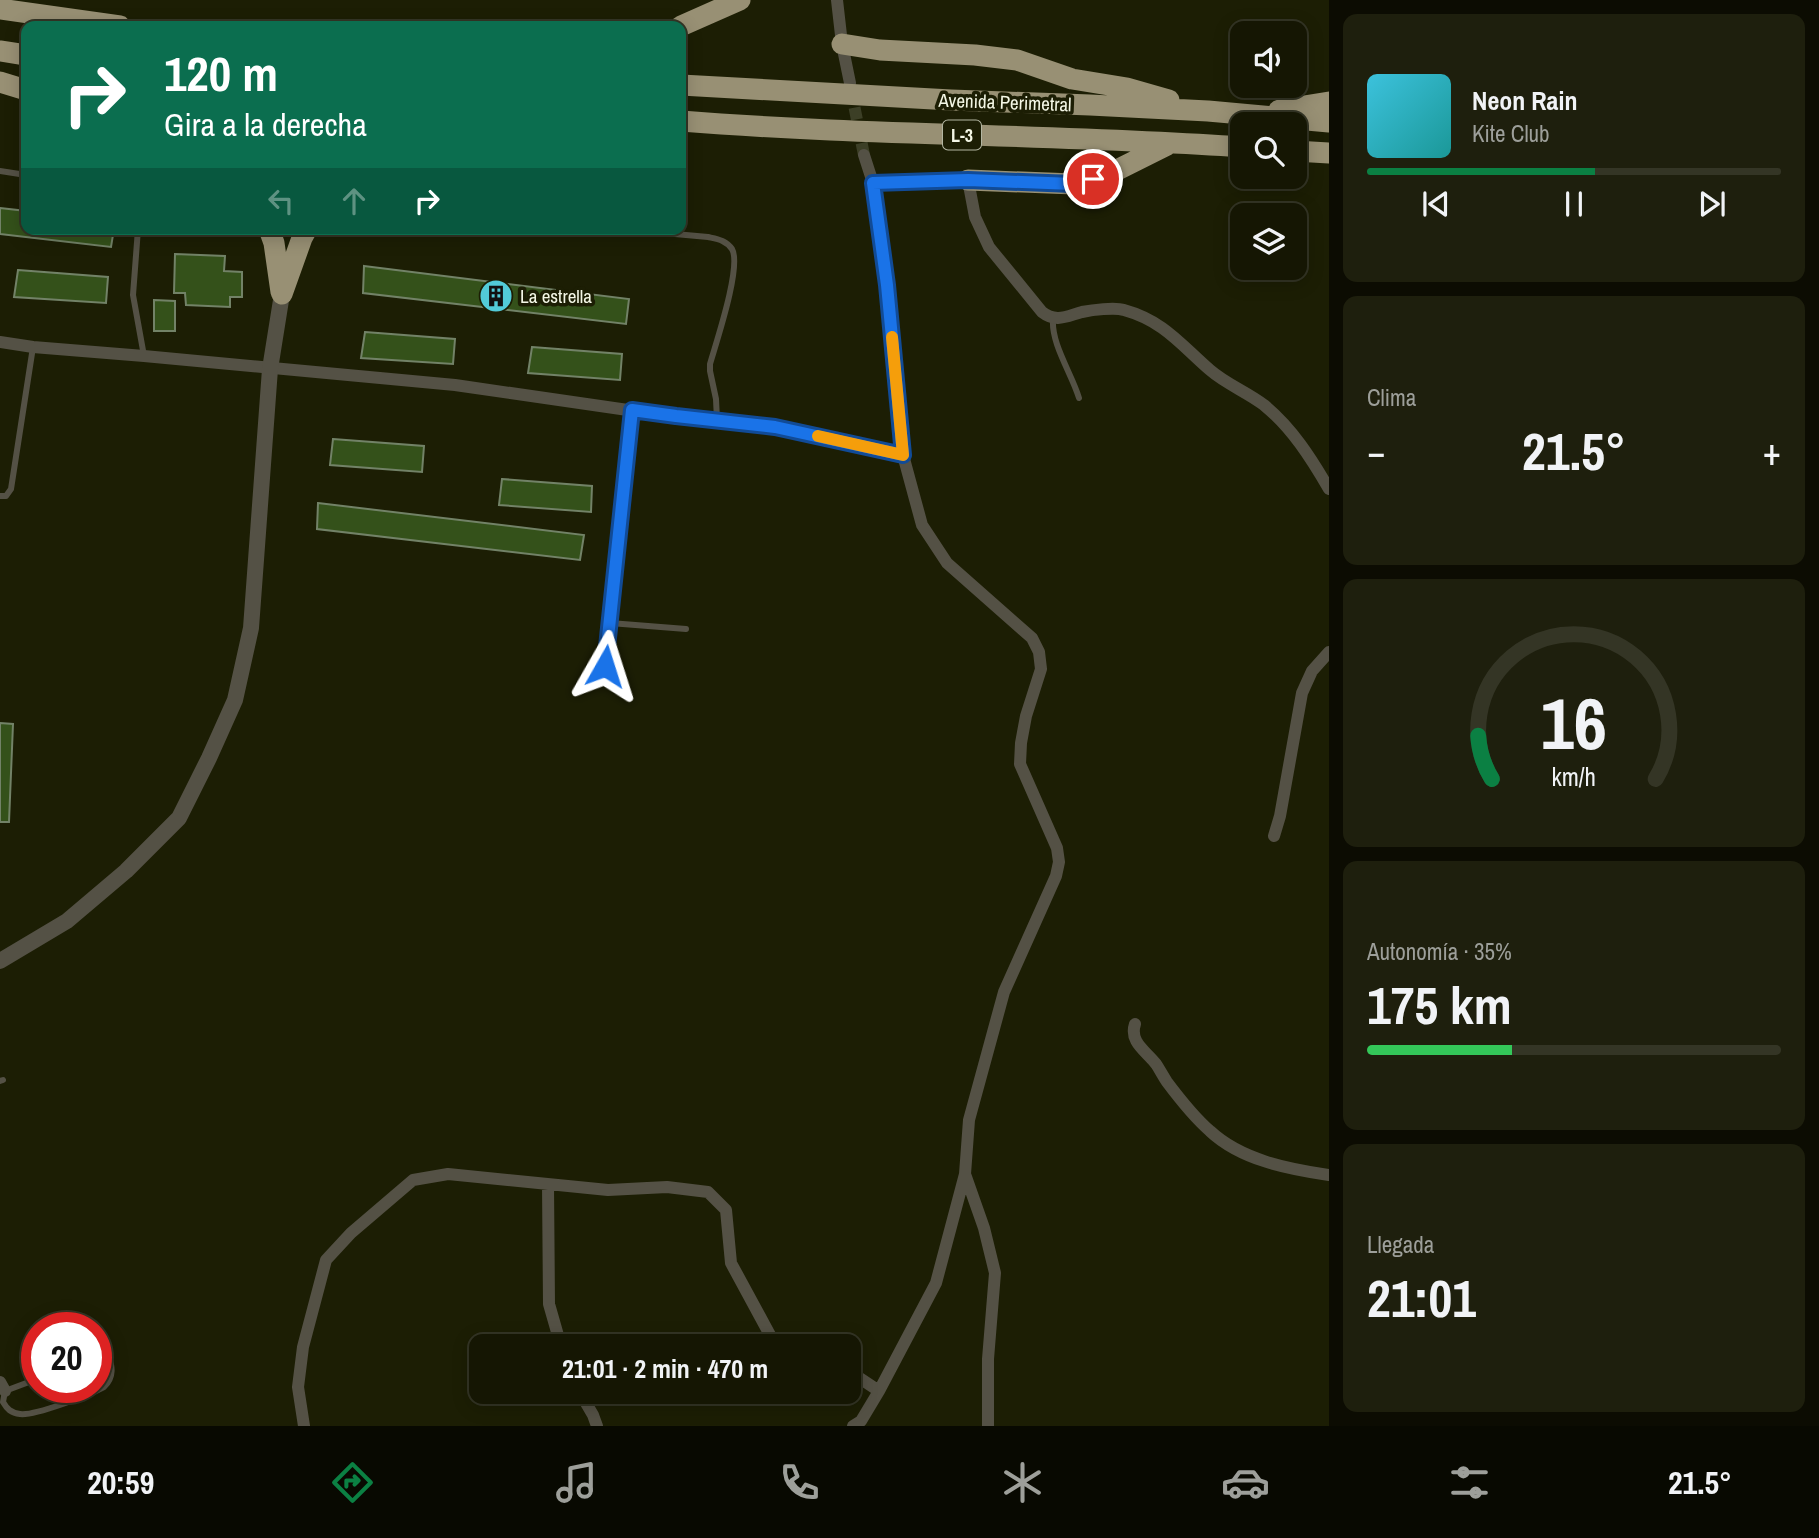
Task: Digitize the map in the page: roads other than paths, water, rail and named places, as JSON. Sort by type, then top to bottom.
[{"type":"highway","points":[[686,24],[740,0]]},
{"type":"highway","points":[[0,9],[85,21]]},
{"type":"highway","points":[[842,44],[880,50],[975,55],[1017,61],[1072,79],[1127,89],[1208,111]]},
{"type":"highway","points":[[0,51],[21,54]]},
{"type":"highway","points":[[0,82],[21,88]]},
{"type":"highway","name":"Avenida Perimetral","points":[[686,85],[1230,113]]},
{"type":"highway","points":[[1265,112],[1329,102]]},
{"type":"highway","name":"Avenida Perimetral","points":[[1307,120],[1329,122]]},
{"type":"highway","name":"Avenida Perimetral","points":[[686,121],[1230,146]]},
{"type":"highway","points":[[686,130],[731,125]]},
{"type":"highway","points":[[1097,140],[1109,147],[1114,161],[1109,174]]},
{"type":"highway","points":[[968,180],[1073,184],[1109,174],[1172,142]]},
{"type":"highway","points":[[1307,151],[1329,153]]},
{"type":"highway","points":[[271,235],[282,294]]},
{"type":"highway","points":[[282,294],[304,235]]},
{"type":"street","points":[[837,0],[850,83]]},
{"type":"street","points":[[853,1426],[861,1421],[879,1391],[936,1283],[965,1174],[970,1120],[1004,992],[1056,876],[1059,862],[1057,848],[1020,764],[1026,716],[1041,669],[1039,652],[1032,638],[947,563],[922,525],[903,455],[887,285],[873,183],[864,155]]},
{"type":"street","points":[[873,183],[968,180],[975,217],[989,247],[1047,316],[1053,319],[1085,311],[1122,309],[1157,323],[1186,346],[1212,372],[1264,405],[1295,435],[1312,458],[1329,489]]},
{"type":"street","points":[[0,961],[67,922],[126,871],[179,818],[235,700],[251,628],[270,369],[282,294]]},
{"type":"street","points":[[0,342],[455,385],[775,427],[903,455]]},
{"type":"street","points":[[1273,836],[1280,816],[1302,693],[1312,671],[1329,652]]},
{"type":"street","points":[[1135,1024],[1133,1037],[1136,1043],[1208,1130],[1225,1144],[1259,1160],[1329,1175]]},
{"type":"street","points":[[304,1426],[298,1387],[303,1347],[327,1260],[351,1233],[413,1180],[448,1174],[608,1191],[667,1187],[708,1192],[726,1210],[731,1263],[769,1334]]},
{"type":"street","points":[[965,1174],[984,1228],[995,1273],[988,1359],[988,1426]]},
{"type":"street","points":[[548,1185],[549,1304],[558,1334]]},
{"type":"street","points":[[861,1379],[879,1391]]},
{"type":"street","points":[[587,1404],[597,1426]]},
{"type":"lane","points":[[0,172],[21,174]]},
{"type":"lane","points":[[138,235],[133,295],[144,356]]},
{"type":"lane","points":[[686,235],[720,239],[733,251],[735,264],[725,313],[710,364],[717,421]]},
{"type":"lane","points":[[1053,319],[1052,327],[1057,344],[1079,398]]},
{"type":"lane","points":[[0,496],[6,496],[10,489],[33,347]]},
{"type":"lane","points":[[605,666],[632,410]]},
{"type":"lane","points":[[610,624],[686,629]]},
{"type":"lane","points":[[21,1382],[2,1386],[5,1407],[15,1413],[34,1413],[61,1403]]},
{"type":"tunnel","points":[[851,90],[864,155]]},
{"type":"place","name":"La estrella","points":[[496,296]]}]
